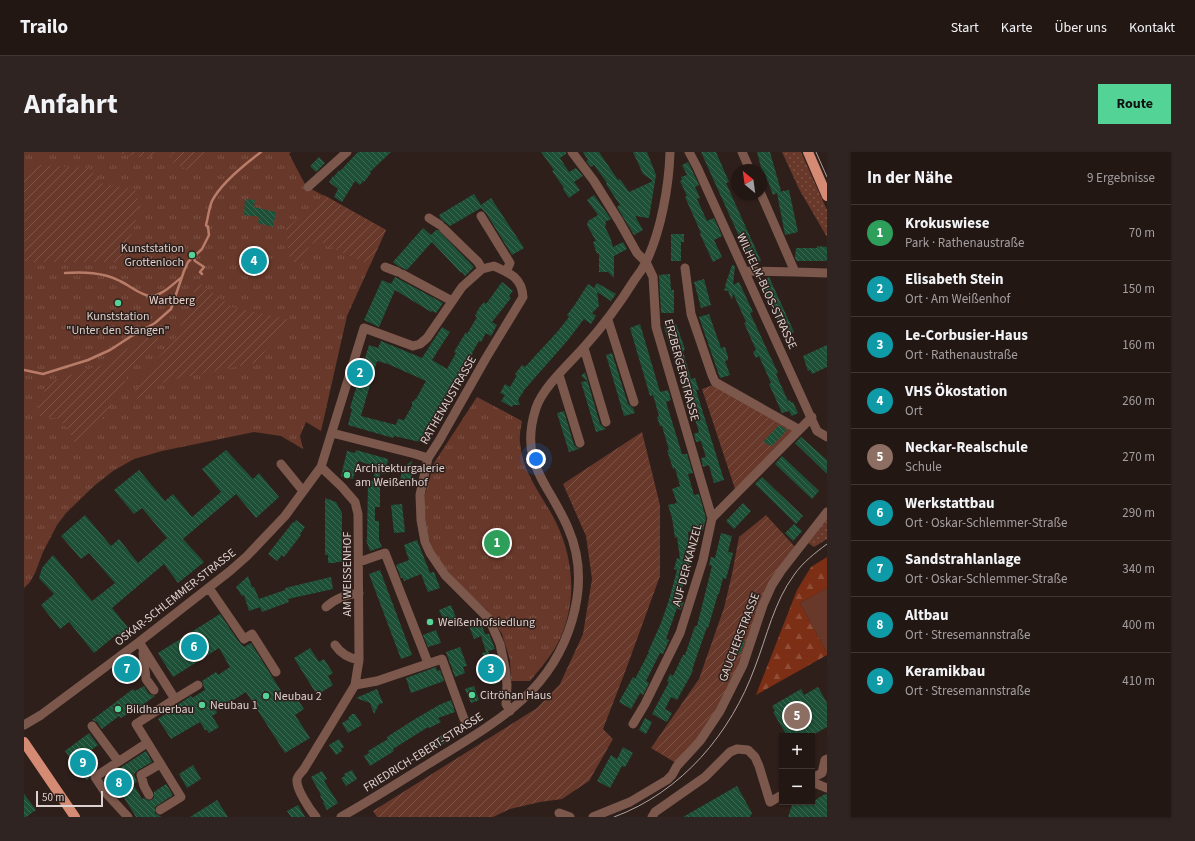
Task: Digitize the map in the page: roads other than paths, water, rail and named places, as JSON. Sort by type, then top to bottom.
[{"type":"main road","points":[[808,152],[827,196]]},
{"type":"main road","points":[[24,742],[75,817]]},
{"type":"street","points":[[308,187],[347,152]]},
{"type":"street","name":"ERZBERGERSTRASSE","points":[[572,152],[594,181],[637,253],[646,262],[653,277],[656,327],[712,518]]},
{"type":"street","name":"FRIEDRICH-EBERT-STRASSE","points":[[341,817],[472,737],[510,710],[525,698],[545,674],[563,644],[573,619],[579,584],[576,552],[568,528],[542,481],[533,461],[531,432],[537,407],[545,392],[558,375],[608,320],[622,301],[646,262],[656,235],[668,184],[670,152]]},
{"type":"street","name":"WILHELM-BLOS-STRASSE","points":[[689,152],[812,417],[817,431],[827,437]]},
{"type":"street","points":[[742,152],[747,164]]},
{"type":"street","points":[[764,200],[795,272]]},
{"type":"street","points":[[481,216],[510,263],[506,272]]},
{"type":"street","points":[[321,467],[364,328],[413,346],[420,344],[427,338],[462,287],[482,269],[478,262],[442,227],[428,218]]},
{"type":"street","name":"RATHENAUSTRASSE","points":[[482,269],[494,266],[515,278],[523,289],[523,297],[428,458],[420,495],[421,520],[425,542],[430,553],[445,575],[489,619],[500,644],[506,680],[506,704],[510,710]]},
{"type":"street","points":[[385,267],[400,273],[452,301]]},
{"type":"street","points":[[685,268],[692,314],[715,382],[798,429]]},
{"type":"street","points":[[745,272],[827,273]]},
{"type":"street","points":[[608,320],[634,402]]},
{"type":"street","points":[[584,348],[606,422]]},
{"type":"street","points":[[558,375],[580,443]]},
{"type":"street","name":"AUF DER KANZEL","points":[[633,724],[645,704],[680,633],[703,560],[712,518],[798,429],[812,417]]},
{"type":"street","points":[[332,434],[428,458]]},
{"type":"street","points":[[281,464],[304,491]]},
{"type":"street","name":"OSKAR-SCHLEMMER-STRASSE","points":[[24,725],[141,646],[247,556],[285,516],[321,467]]},
{"type":"street","name":"AM WEISSENHOF","points":[[316,817],[300,793],[296,782],[355,685],[359,660],[358,514],[354,502],[342,487],[321,467]]},
{"type":"street","name":"GAUCHERSTRASSE","points":[[593,817],[630,802],[667,780],[672,776],[677,766],[700,741],[720,711],[744,665],[761,610],[772,585],[781,571],[827,512]]},
{"type":"street","points":[[359,562],[385,553],[428,663]]},
{"type":"street","points":[[209,588],[244,639],[252,634],[276,672]]},
{"type":"street","points":[[326,607],[331,602],[344,596],[359,593]]},
{"type":"street","points":[[141,646],[146,679],[154,690]]},
{"type":"street","points":[[141,646],[175,700]]},
{"type":"street","points":[[335,646],[340,653],[351,659],[359,660]]},
{"type":"street","points":[[355,685],[377,681],[442,659],[464,719]]},
{"type":"street","points":[[162,814],[169,804],[180,797],[136,724],[198,685]]},
{"type":"street","points":[[92,726],[118,761]]},
{"type":"street","points":[[128,817],[105,792],[95,777],[147,743]]},
{"type":"street","points":[[652,817],[655,812],[705,777],[730,752],[737,749],[748,750],[755,757],[770,802],[779,797]]},
{"type":"street","points":[[815,776],[822,773],[825,760],[827,759]]},
{"type":"street","points":[[149,795],[144,786],[141,775],[160,764]]},
{"type":"street","points":[[815,783],[827,788]]},
{"type":"street","points":[[559,813],[570,817]]},
{"type":"waterway","points":[[24,370],[43,374],[88,360],[110,350],[155,323],[171,309],[188,262],[202,249],[209,235],[208,227],[206,225],[210,207],[216,194],[227,181],[261,152]]},
{"type":"waterway","points":[[193,257],[195,261],[204,267],[200,272],[202,274]]},
{"type":"waterway","points":[[65,273],[100,274],[120,281],[142,294],[150,296],[163,292],[182,277]]},
{"type":"tram line","points":[[816,152],[827,177]]},
{"type":"tram line","points":[[614,817],[639,806],[682,776],[718,737],[745,691],[776,608],[787,585],[801,566],[827,544]]},
{"type":"place","name":"Kunststation Grottenloch","points":[[192,255]]},
{"type":"place","name":"VHS Ökostation","points":[[254,261]]},
{"type":"place","name":"Kunststation \"Unter den Stangen\"","points":[[118,303]]},
{"type":"place","name":"Elisabeth Stein","points":[[360,373]]},
{"type":"place","name":"Architekturgalerie am Weißenhof","points":[[347,475]]},
{"type":"place","name":"Krokuswiese","points":[[497,543]]},
{"type":"place","name":"Weißenhofsiedlung","points":[[430,622]]},
{"type":"place","name":"Werkstattbau","points":[[194,647]]},
{"type":"place","name":"Sandstrahlanlage","points":[[127,669]]},
{"type":"place","name":"Le-Corbusier-Haus","points":[[491,669]]},
{"type":"place","name":"Citröhan Haus","points":[[472,695]]},
{"type":"place","name":"Neubau 2","points":[[266,696]]},
{"type":"place","name":"Neubau 1","points":[[202,705]]},
{"type":"place","name":"Bildhauerbau","points":[[118,709]]},
{"type":"place","name":"Neckar-Realschule","points":[[797,716]]},
{"type":"place","name":"Keramikbau","points":[[83,763]]},
{"type":"place","name":"Altbau","points":[[119,783]]},
{"type":"park label","name":"Wartberg","points":[[172,300]]}]
